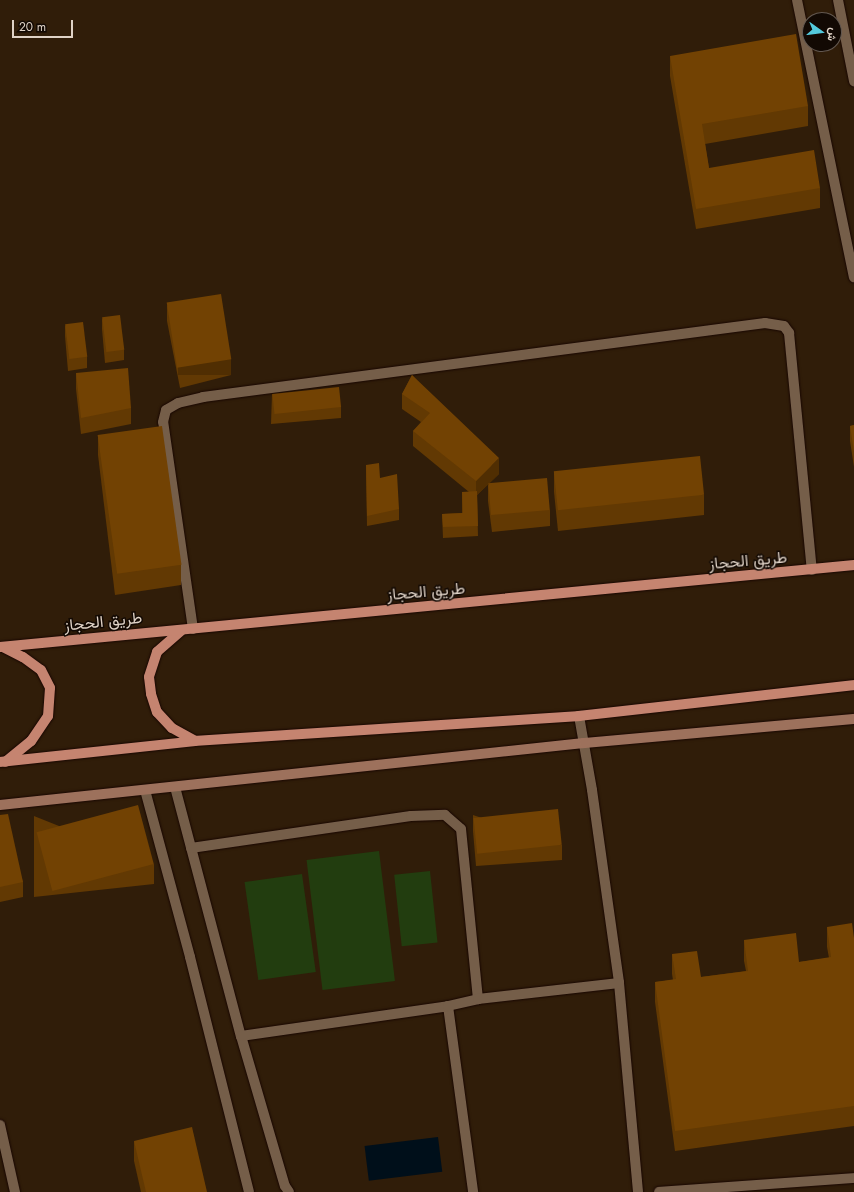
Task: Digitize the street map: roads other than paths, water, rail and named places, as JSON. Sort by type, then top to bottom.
[{"type":"main road","name":"طريق الحجاز","points":[[2,647],[854,565]]},
{"type":"main road","points":[[182,630],[157,652],[149,677],[150,688],[157,712],[172,728],[195,741]]},
{"type":"main road","points":[[2,647],[23,657],[41,670],[50,688],[48,716],[31,741],[2,762]]},
{"type":"main road","points":[[2,762],[195,741],[579,716],[854,685]]},
{"type":"main road","points":[[0,805],[584,743],[854,719]]},
{"type":"street","points":[[797,0],[854,277]]},
{"type":"street","points":[[838,0],[854,81]]},
{"type":"street","points":[[192,629],[163,422],[166,410],[178,403],[204,397],[765,323],[784,326],[789,333],[812,570]]},
{"type":"street","points":[[579,716],[619,984],[638,1192]]},
{"type":"street","points":[[175,787],[241,1036],[285,1186],[289,1192]]},
{"type":"street","points":[[145,790],[190,957],[249,1192]]},
{"type":"street","points":[[191,848],[411,816],[445,815],[461,829],[478,999]]},
{"type":"street","points":[[241,1036],[448,1006],[478,999],[619,984]]},
{"type":"street","points":[[448,1006],[473,1192]]},
{"type":"street","points":[[0,1125],[16,1192]]},
{"type":"street","points":[[659,1192],[854,1178]]},
{"type":"water","points":[[438,1137],[442,1172],[369,1181],[365,1146]]}]
